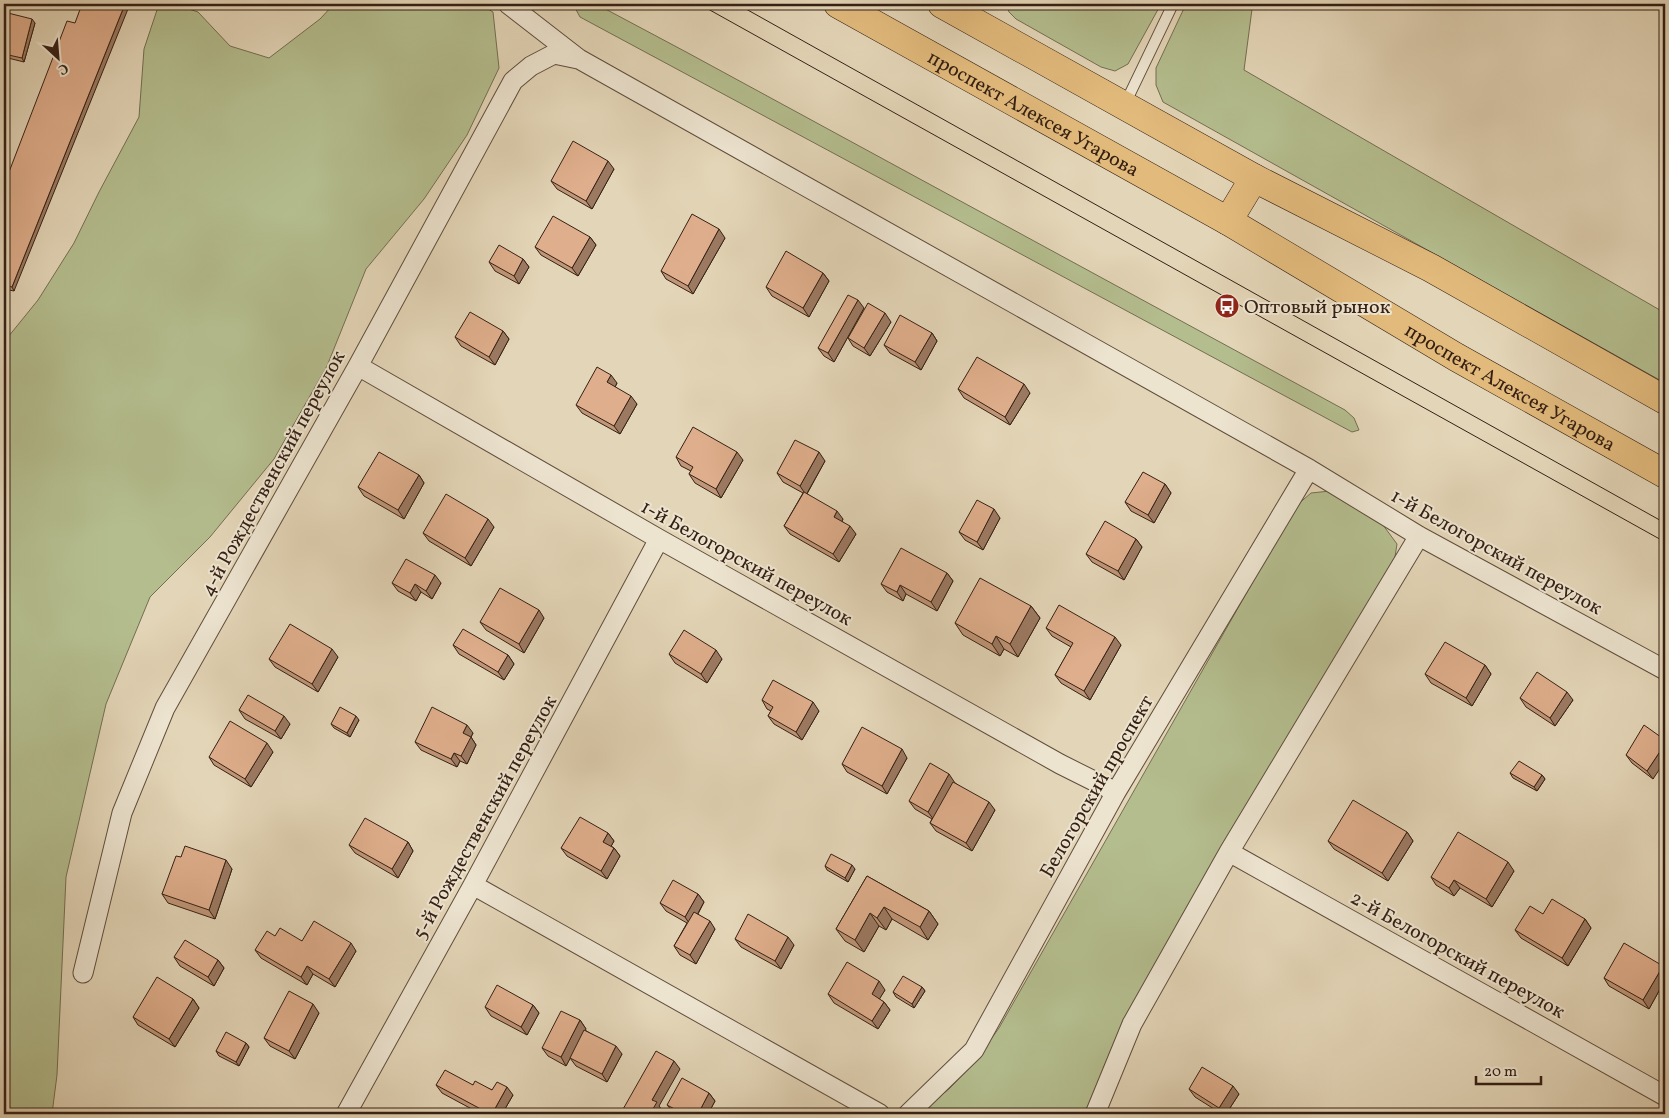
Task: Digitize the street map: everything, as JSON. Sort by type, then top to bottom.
[{"type":"main road","name":"проспект Алексея Угарова","points":[[838,4],[1228,221],[1456,357],[1665,474]]},
{"type":"main road","points":[[942,4],[1254,178],[1430,268],[1665,400]]},
{"type":"main road","points":[[1228,221],[1254,178]]},
{"type":"street","points":[[508,4],[579,59]]},
{"type":"street","name":"4-й Рождественский переулок","points":[[83,973],[122,813],[165,708],[358,366],[513,81],[531,66],[554,54],[579,59]]},
{"type":"street","name":"1-й Белогорский переулок","points":[[579,59],[1309,469],[1419,536],[1665,670]]},
{"type":"street","name":"1-й Белогорский переулок","points":[[358,366],[660,539],[1060,764],[1116,792]]},
{"type":"street","name":"Белогорский проспект","points":[[908,1114],[974,1050],[1116,792],[1309,469]]},
{"type":"street","points":[[1095,1114],[1132,1024],[1229,852],[1419,536]]},
{"type":"street","name":"5-й Рождественский переулок","points":[[346,1114],[474,885],[660,539]]},
{"type":"street","name":"2-й Белогорский переулок","points":[[1229,852],[1665,1096]]},
{"type":"street","points":[[474,885],[880,1114]]},
{"type":"lane","points":[[1124,106],[1173,4]]},
{"type":"green space","points":[[159,4],[174,4],[198,12],[230,46],[269,58],[320,19],[334,4],[480,4],[493,12],[499,68],[467,135],[424,199],[366,269],[327,366],[274,459],[210,537],[150,597],[106,704],[66,877],[57,1075],[52,1114],[4,1114],[4,342],[38,300],[74,243],[139,117],[144,49]]},
{"type":"green space","points":[[573,4],[596,4],[688,53],[1345,410],[1354,418],[1359,430],[1352,432],[580,17]]},
{"type":"green space","points":[[1006,4],[1161,4],[1128,64],[1115,71],[1101,67],[1016,19],[1009,12]]},
{"type":"green space","points":[[1186,4],[1249,4],[1252,9],[1244,70],[1665,313],[1665,383],[1163,102],[1156,85],[1156,68]]},
{"type":"green space","points":[[1330,491],[1383,525],[1397,544],[1394,563],[1087,1114],[917,1114],[949,1089],[973,1064],[999,1028],[1296,506],[1311,493]]},
{"type":"building","points":[[82,4],[125,4],[12,287],[4,285],[4,185],[67,21],[75,23]]},
{"type":"building","points":[[4,12],[32,19],[22,58],[4,54]]},
{"type":"building","points":[[573,141],[608,161],[586,201],[551,181]]},
{"type":"building","points":[[692,214],[719,229],[688,286],[661,271]]},
{"type":"building","points":[[553,216],[590,237],[572,268],[535,247]]},
{"type":"building","points":[[499,245],[523,259],[514,276],[489,262]]},
{"type":"building","points":[[786,251],[823,273],[803,308],[766,287]]},
{"type":"building","points":[[848,295],[858,300],[828,353],[818,348]]},
{"type":"building","points":[[868,303],[885,313],[864,348],[848,338]]},
{"type":"building","points":[[470,312],[503,331],[489,357],[455,337]]},
{"type":"building","points":[[900,315],[932,333],[915,362],[884,345]]},
{"type":"building","points":[[977,357],[1024,384],[1005,417],[958,389]]},
{"type":"building","points":[[597,367],[611,375],[607,382],[631,396],[614,426],[576,405]]},
{"type":"building","points":[[693,427],[737,452],[716,489],[689,474],[693,467],[676,457]]},
{"type":"building","points":[[795,440],[819,452],[800,486],[777,473]]},
{"type":"building","points":[[379,452],[419,475],[398,510],[358,487]]},
{"type":"building","points":[[1143,472],[1165,484],[1148,515],[1125,502]]},
{"type":"building","points":[[804,492],[837,511],[834,517],[850,526],[833,554],[784,526]]},
{"type":"building","points":[[446,494],[488,519],[465,558],[423,533]]},
{"type":"building","points":[[977,500],[994,509],[977,542],[959,532]]},
{"type":"building","points":[[1105,521],[1136,539],[1118,571],[1086,554]]},
{"type":"building","points":[[901,548],[947,573],[931,602],[900,585],[897,592],[881,584]]},
{"type":"building","points":[[406,559],[435,575],[426,591],[415,584],[410,593],[392,583]]},
{"type":"building","points":[[980,578],[1031,606],[1010,644],[996,636],[992,644],[955,623]]},
{"type":"building","points":[[500,588],[539,610],[519,644],[480,622]]},
{"type":"building","points":[[1059,605],[1115,637],[1084,691],[1055,675],[1073,643],[1046,628]]},
{"type":"building","points":[[290,624],[332,649],[312,684],[269,659]]},
{"type":"building","points":[[463,629],[508,655],[498,672],[453,645]]},
{"type":"building","points":[[684,630],[716,650],[701,674],[669,654]]},
{"type":"building","points":[[1445,642],[1485,665],[1466,698],[1425,674]]},
{"type":"building","points":[[1537,672],[1567,692],[1550,718],[1520,698]]},
{"type":"building","points":[[773,680],[813,702],[796,732],[768,716],[773,707],[762,700]]},
{"type":"building","points":[[248,695],[284,716],[275,731],[239,710]]},
{"type":"building","points":[[340,707],[356,716],[347,733],[331,724]]},
{"type":"building","points":[[432,707],[467,725],[463,733],[471,737],[461,756],[454,753],[451,759],[415,742]]},
{"type":"building","points":[[230,721],[267,743],[245,779],[209,757]]},
{"type":"building","points":[[1644,725],[1665,740],[1665,744],[1647,771],[1626,755]]},
{"type":"building","points":[[862,727],[902,749],[882,786],[842,764]]},
{"type":"building","points":[[1519,761],[1542,775],[1534,787],[1510,773]]},
{"type":"building","points":[[930,763],[949,774],[928,812],[909,801]]},
{"type":"building","points":[[953,782],[989,802],[966,843],[930,823]]},
{"type":"building","points":[[1353,800],[1407,832],[1382,873],[1328,841]]},
{"type":"building","points":[[580,817],[608,833],[603,842],[614,848],[601,871],[561,848]]},
{"type":"building","points":[[365,818],[408,842],[392,869],[349,845]]},
{"type":"building","points":[[1458,832],[1508,862],[1486,899],[1454,880],[1449,888],[1431,877]]},
{"type":"building","points":[[185,846],[226,860],[209,910],[162,894],[176,856],[181,857]]},
{"type":"building","points":[[831,854],[852,865],[845,878],[825,866]]},
{"type":"building","points":[[867,876],[929,911],[920,927],[884,907],[877,918],[870,913],[855,940],[836,929]]},
{"type":"building","points":[[673,880],[698,894],[685,917],[660,903]]},
{"type":"building","points":[[1552,899],[1585,919],[1562,958],[1515,930],[1530,906],[1543,914]]},
{"type":"building","points":[[694,912],[710,921],[690,955],[674,946]]},
{"type":"building","points":[[748,914],[788,937],[775,961],[735,939]]},
{"type":"building","points":[[314,921],[351,943],[329,979],[307,966],[301,977],[255,950],[267,931],[275,936],[280,928],[302,941]]},
{"type":"building","points":[[185,940],[218,960],[208,977],[174,957]]},
{"type":"building","points":[[1624,943],[1663,966],[1643,1000],[1604,978]]},
{"type":"building","points":[[847,962],[879,981],[872,994],[884,1002],[872,1021],[828,994]]},
{"type":"building","points":[[903,976],[922,987],[912,1004],[893,992]]},
{"type":"building","points":[[157,977],[193,999],[169,1039],[133,1017]]},
{"type":"building","points":[[497,985],[533,1005],[521,1027],[485,1007]]},
{"type":"building","points":[[289,991],[313,1004],[289,1051],[264,1038]]},
{"type":"building","points":[[561,1011],[580,1020],[561,1057],[542,1048]]},
{"type":"building","points":[[584,1030],[616,1046],[602,1074],[570,1058]]},
{"type":"building","points":[[226,1032],[246,1043],[236,1062],[216,1051]]},
{"type":"building","points":[[656,1051],[674,1061],[652,1100],[657,1102],[650,1114],[629,1114],[622,1111]]},
{"type":"building","points":[[1202,1067],[1233,1086],[1219,1108],[1189,1089]]},
{"type":"building","points":[[445,1070],[473,1085],[475,1081],[492,1090],[497,1082],[507,1087],[492,1114],[436,1085]]},
{"type":"building","points":[[682,1078],[709,1093],[698,1114],[684,1114],[667,1105]]},
{"type":"building","points":[[203,1110],[209,1114],[200,1114]]},
{"type":"tram line","points":[[699,4],[1665,542]]},
{"type":"tram line","points":[[737,4],[1665,523]]},
{"type":"place","name":"Оптовый рынок","points":[[1227,306]]}]
